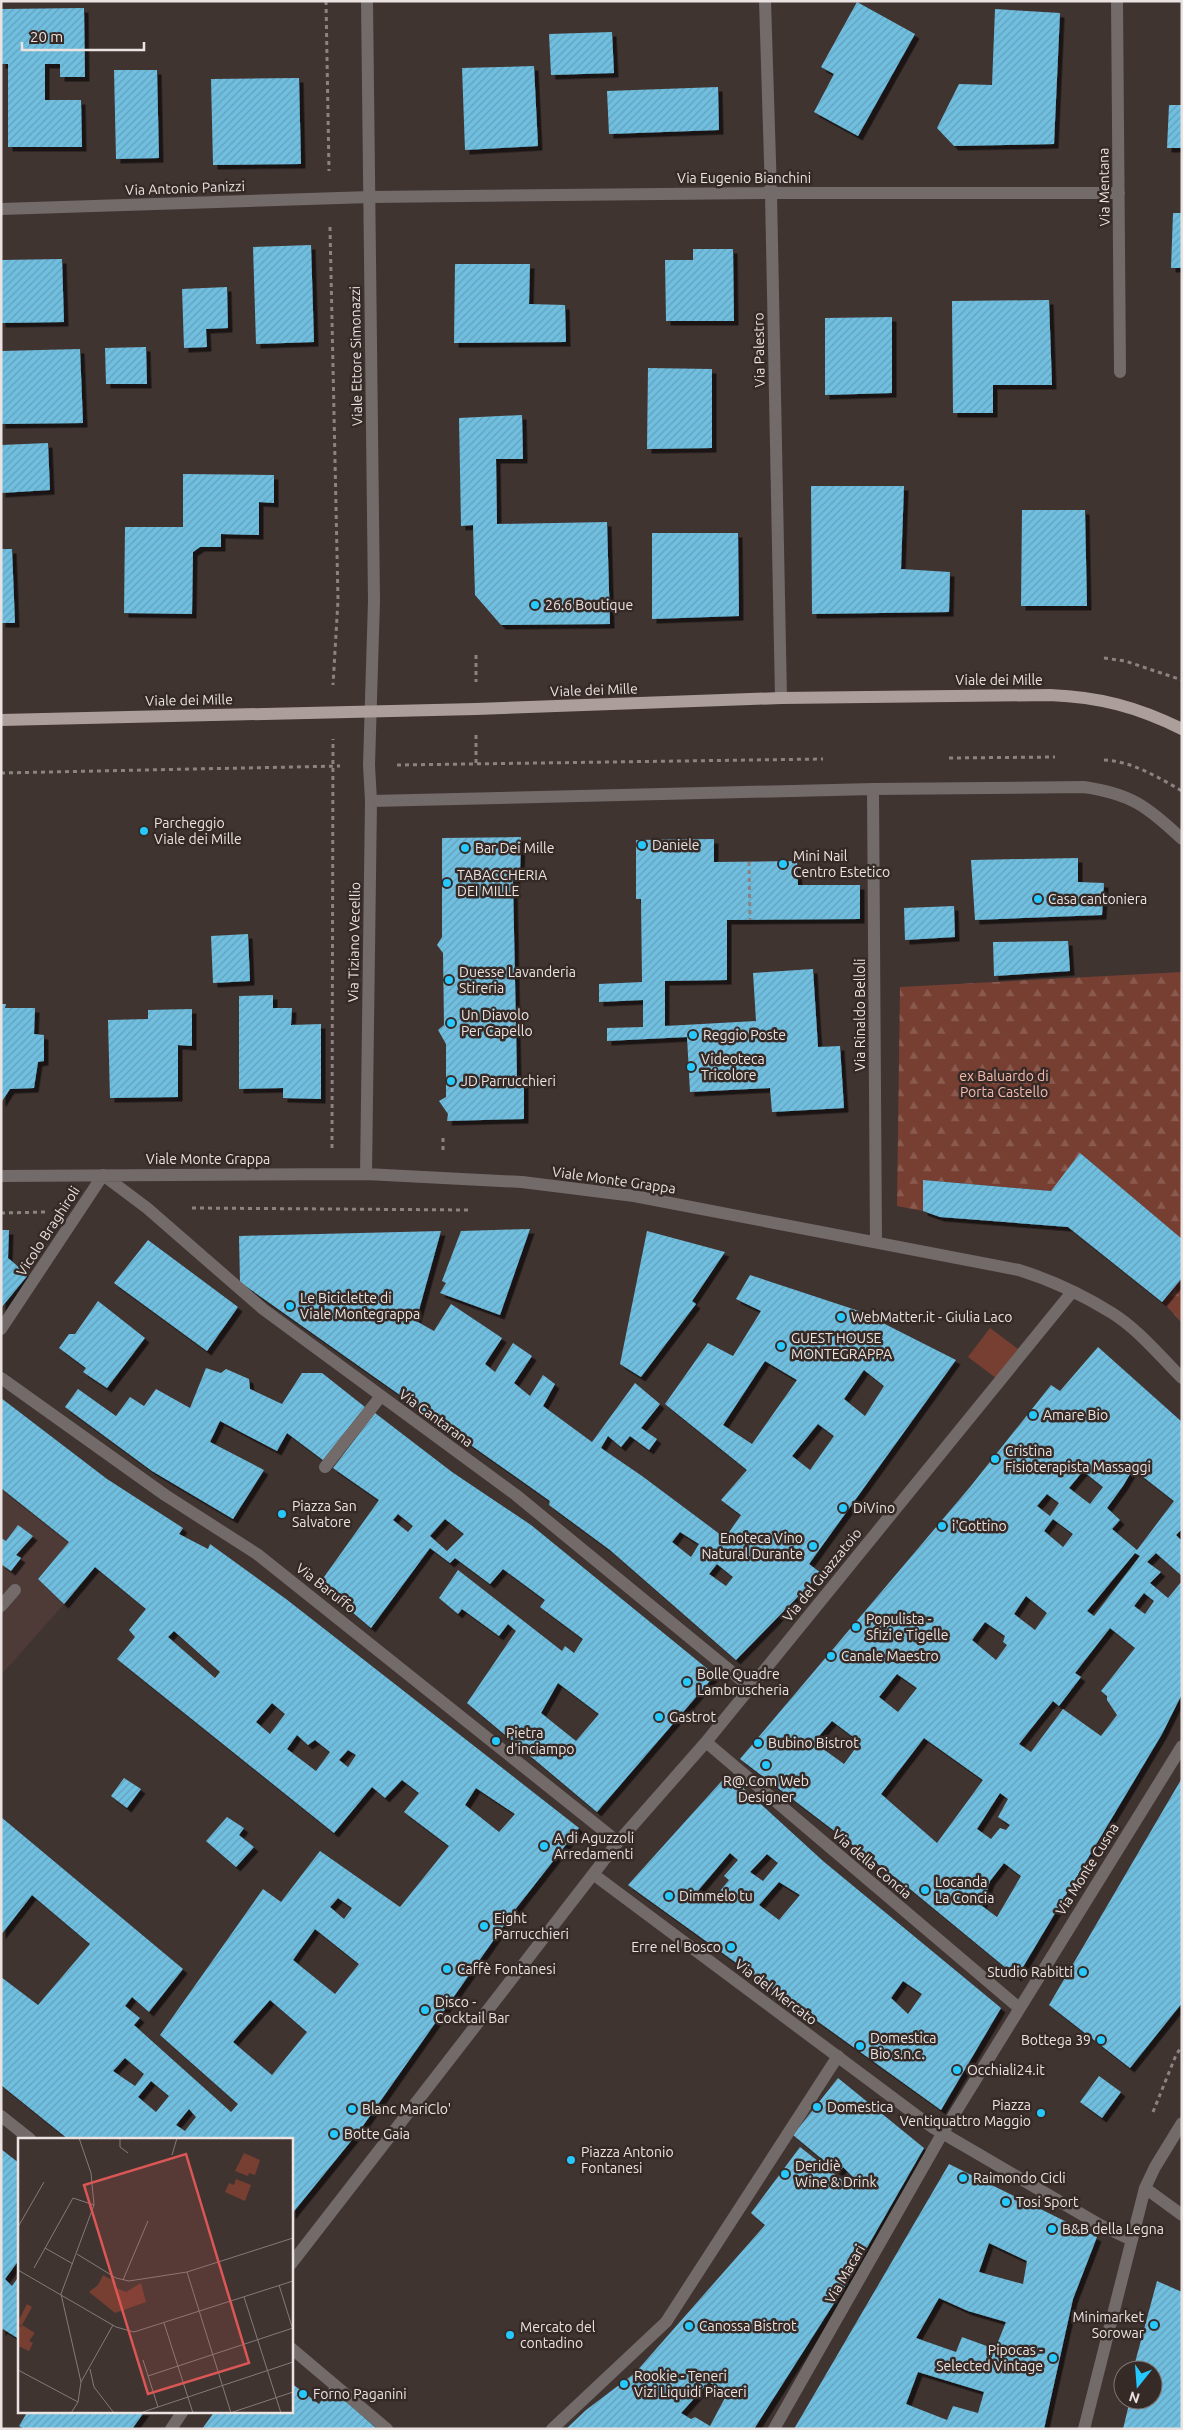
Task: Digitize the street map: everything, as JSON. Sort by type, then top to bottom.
[{"type":"main road","name":"Viale dei Mille","points":[[1,720],[371,710],[486,709],[781,698],[966,695],[1084,697],[1131,707],[1182,729]]},
{"type":"street","name":"Viale Ettore Simonazzi","points":[[367,1],[374,601],[371,710]]},
{"type":"street","name":"Via Palestro","points":[[765,1],[771,193],[781,698]]},
{"type":"street","name":"Via Mentana","points":[[1117,1],[1120,372]]},
{"type":"street","name":"Via Eugenio Bianchini","points":[[370,197],[771,193],[1119,193]]},
{"type":"street","name":"Via Antonio Panizzi","points":[[1,209],[370,197]]},
{"type":"street","name":"Via Tiziano Vecellio","points":[[366,1174],[371,710]]},
{"type":"street","points":[[370,801],[1084,786],[1114,791],[1139,803],[1182,839]]},
{"type":"street","name":"Via Rinaldo Belloli","points":[[874,789],[876,1241]]},
{"type":"street","name":"Viale Monte Grappa","points":[[1,1176],[366,1174],[522,1182],[634,1196],[876,1241],[1019,1270],[1045,1278],[1113,1314],[1144,1339],[1182,1378]]},
{"type":"street","name":"Via Cantarana","points":[[103,1175],[147,1208],[264,1309],[516,1495],[750,1687]]},
{"type":"street","name":"Vicolo Braghiroli","points":[[1,1329],[103,1175]]},
{"type":"street","name":"Via del Guazzatoio","points":[[593,1874],[618,1842],[706,1742],[1072,1292]]},
{"type":"street","name":"Via Baruffo","points":[[1,1378],[165,1495],[257,1554],[618,1842]]},
{"type":"street","points":[[325,1467],[381,1396]]},
{"type":"street","points":[[1,1606],[15,1590]]},
{"type":"street","name":"Via della Concia","points":[[706,1742],[1018,2007]]},
{"type":"street","name":"Via Monte Cusna","points":[[942,2134],[1018,2007],[1182,1746]]},
{"type":"street","points":[[292,2263],[593,1874]]},
{"type":"street","name":"Via del Mercato","points":[[593,1874],[942,2134]]},
{"type":"street","points":[[552,2429],[666,2322],[838,2056]]},
{"type":"street","points":[[1,2116],[29,2138]]},
{"type":"street","points":[[1084,2429],[1145,2188],[1154,2167],[1182,2123]]},
{"type":"street","points":[[942,2134],[1100,2225],[1132,2240]]},
{"type":"street","name":"Via Macari","points":[[774,2429],[942,2134]]},
{"type":"street","points":[[1145,2188],[1182,2215]]},
{"type":"street","points":[[292,2349],[387,2429]]},
{"type":"street","points":[[171,2429],[182,2412]]},
{"type":"path","points":[[326,1],[338,600]]},
{"type":"path","points":[[1104,658],[1125,661],[1182,680]]},
{"type":"path","points":[[945,758],[1064,757]]},
{"type":"path","points":[[1,773],[369,765],[825,759]]},
{"type":"path","points":[[1102,760],[1112,760],[1153,774],[1182,791]]},
{"type":"path","points":[[333,766],[331,1174],[333,1208]]},
{"type":"path","points":[[749,862],[750,920]]},
{"type":"path","points":[[147,1208],[473,1210]]},
{"type":"path","points":[[1,1213],[79,1212]]},
{"type":"shaded area","points":[[1,1488],[69,1542],[38,1579],[64,1604],[1,1675]]},
{"type":"green space","name":"ex Baluardo di Porta Castello","points":[[1182,972],[1182,1239],[1051,1191],[923,1180],[923,1211],[897,1206],[900,987]]},
{"type":"green space","points":[[1182,1278],[1182,1323],[1162,1301]]},
{"type":"green space","points":[[990,1328],[1018,1349],[996,1378],[968,1357]]},
{"type":"building","points":[[857,2],[915,34],[858,136],[814,112],[834,74],[821,67]]},
{"type":"building","points":[[84,8],[85,77],[60,77],[60,64],[45,64],[45,100],[81,100],[82,147],[8,147],[8,64],[1,64],[2,9]]},
{"type":"building","points":[[995,9],[1060,13],[1054,144],[954,146],[937,128],[959,84],[992,85]]},
{"type":"building","points":[[612,32],[614,73],[551,75],[549,34]]},
{"type":"building","points":[[534,66],[538,146],[465,150],[462,68]]},
{"type":"building","points":[[114,70],[157,70],[159,158],[116,159]]},
{"type":"building","points":[[299,78],[301,164],[213,165],[211,79]]},
{"type":"building","points":[[718,87],[719,130],[609,134],[607,91]]},
{"type":"building","points":[[1169,105],[1182,105],[1182,148],[1167,148]]},
{"type":"building","points":[[1173,213],[1182,213],[1182,268],[1171,268]]},
{"type":"building","points":[[311,245],[314,342],[256,344],[253,247]]},
{"type":"building","points":[[693,249],[733,249],[734,321],[666,321],[665,260],[693,260]]},
{"type":"building","points":[[62,259],[64,322],[1,323],[1,260]]},
{"type":"building","points":[[455,264],[530,264],[529,304],[565,305],[566,342],[454,343]]},
{"type":"building","points":[[227,287],[228,328],[206,329],[207,347],[184,348],[182,289]]},
{"type":"building","points":[[1049,300],[1052,385],[993,385],[993,413],[953,413],[952,301]]},
{"type":"building","points":[[892,317],[892,393],[825,395],[825,318]]},
{"type":"building","points":[[146,347],[147,384],[106,384],[105,348]]},
{"type":"building","points":[[80,349],[83,423],[1,424],[1,351]]},
{"type":"building","points":[[648,368],[712,369],[712,448],[647,449]]},
{"type":"building","points":[[522,415],[523,459],[496,459],[497,524],[607,522],[610,624],[501,625],[475,595],[473,525],[461,526],[459,418]]},
{"type":"building","points":[[48,443],[50,490],[1,493],[1,445]]},
{"type":"building","points":[[183,474],[274,475],[274,503],[259,502],[259,535],[221,534],[221,547],[200,547],[193,552],[192,614],[124,613],[125,527],[183,527]]},
{"type":"building","points":[[811,486],[904,486],[901,569],[950,572],[949,612],[812,614]]},
{"type":"building","points":[[1022,510],[1085,510],[1087,606],[1021,606]]},
{"type":"building","points":[[652,533],[738,533],[739,616],[652,619]]},
{"type":"building","points":[[1,549],[12,549],[15,623],[1,623]]},
{"type":"building","points":[[521,837],[520,874],[513,882],[517,1077],[524,1083],[524,1119],[447,1121],[448,1114],[439,1101],[446,1097],[446,1044],[438,1030],[444,1025],[443,953],[437,945],[442,937],[442,838]]},
{"type":"building","points":[[714,839],[714,862],[797,861],[798,885],[860,885],[860,919],[727,920],[727,980],[665,981],[665,1026],[756,1021],[753,973],[813,969],[818,1047],[840,1046],[844,1108],[772,1112],[770,1088],[690,1092],[687,1037],[607,1041],[607,1028],[643,1027],[643,1000],[599,1002],[599,984],[642,982],[641,899],[636,899],[636,840]]},
{"type":"building","name":"Casa cantoniera","points":[[1078,858],[1078,882],[1104,883],[1102,915],[975,920],[971,860]]},
{"type":"building","points":[[954,906],[955,937],[905,940],[904,908]]},
{"type":"building","points":[[248,934],[250,981],[213,983],[211,936]]},
{"type":"building","points":[[1068,941],[1070,971],[994,976],[993,942]]},
{"type":"building","points":[[273,995],[273,1008],[292,1008],[291,1025],[321,1024],[321,1099],[283,1098],[283,1088],[239,1089],[239,996]]},
{"type":"building","points":[[1,1004],[6,1004],[5,1008],[35,1008],[34,1034],[44,1035],[44,1061],[38,1062],[34,1088],[10,1089],[1,1103]]},
{"type":"building","points":[[192,1009],[192,1046],[178,1045],[178,1097],[110,1098],[108,1020],[148,1019],[148,1010]]},
{"type":"building","points":[[1080,1153],[1182,1239],[1182,1278],[1162,1302],[1068,1227],[940,1217],[923,1211],[923,1180],[1051,1191]]},
{"type":"building","points":[[530,1229],[500,1315],[440,1293],[446,1283],[442,1281],[461,1231]]},
{"type":"building","points":[[1,1230],[9,1230],[8,1258],[28,1275],[1,1308]]},
{"type":"building","points":[[441,1231],[416,1321],[434,1331],[451,1304],[502,1338],[485,1364],[495,1372],[513,1343],[532,1356],[514,1383],[530,1396],[543,1375],[555,1384],[543,1406],[592,1442],[635,1383],[660,1404],[641,1428],[657,1439],[649,1450],[630,1436],[621,1447],[608,1436],[601,1448],[725,1538],[741,1515],[721,1500],[747,1470],[665,1404],[708,1343],[733,1356],[761,1311],[736,1299],[750,1275],[859,1311],[956,1360],[809,1564],[821,1573],[736,1660],[610,1550],[549,1505],[550,1501],[240,1282],[239,1236]],"holes":[[[765,1361],[797,1380],[752,1444],[723,1425]],[[864,1370],[884,1386],[865,1416],[844,1399]],[[818,1424],[834,1436],[810,1470],[792,1456]],[[680,1532],[699,1544],[691,1557],[672,1542]],[[717,1564],[733,1577],[726,1586],[709,1574]]]},
{"type":"building","points":[[647,1231],[725,1252],[692,1301],[696,1304],[641,1377],[620,1364]]},
{"type":"building","points":[[148,1240],[238,1307],[207,1351],[114,1283]]},
{"type":"building","points":[[98,1301],[145,1338],[107,1388],[83,1372],[86,1368],[59,1348],[69,1334],[75,1334]]},
{"type":"building","points":[[1098,1347],[1182,1422],[1182,1529],[1176,1535],[1182,1541],[1182,1576],[1156,1553],[1147,1562],[1161,1572],[1150,1583],[1168,1598],[1182,1581],[1182,1694],[1162,1734],[1017,1977],[904,1884],[740,1759],[970,1487],[1051,1385],[1060,1391]],"holes":[[[1133,1469],[1174,1501],[1137,1550],[1112,1529],[1120,1520],[1107,1508]],[[1083,1471],[1103,1487],[1090,1504],[1069,1488]],[[1047,1494],[1059,1503],[1050,1516],[1037,1506]],[[1053,1519],[1073,1534],[1063,1547],[1044,1531]],[[1135,1553],[1140,1556],[1094,1616],[1087,1611]],[[1144,1593],[1154,1601],[1145,1614],[1134,1606]],[[1026,1596],[1047,1613],[1035,1630],[1014,1614]],[[985,1622],[1005,1636],[1003,1642],[1007,1645],[996,1660],[972,1640]],[[1110,1628],[1135,1648],[1101,1691],[1107,1696],[1107,1700],[1117,1715],[1101,1736],[1063,1709],[1031,1752],[1019,1744],[1053,1701],[1059,1706],[1081,1677],[1075,1673]],[[897,1674],[917,1688],[898,1712],[879,1697]],[[832,1721],[860,1742],[844,1764],[819,1746],[818,1737]],[[924,1738],[983,1780],[937,1843],[881,1794]],[[1000,1793],[1008,1799],[998,1817],[1010,1825],[1006,1830],[1000,1828],[991,1839],[977,1829]],[[1004,1863],[1021,1876],[997,1917],[982,1906],[990,1881]]]},
{"type":"building","points":[[206,1368],[221,1373],[226,1369],[249,1379],[250,1389],[282,1404],[302,1373],[322,1373],[365,1407],[323,1460],[287,1433],[277,1451],[220,1421],[210,1442],[264,1470],[233,1519],[152,1471],[65,1407],[78,1389],[116,1416],[130,1397],[144,1406],[156,1389],[190,1408]]},
{"type":"building","points":[[1,1398],[107,1479],[183,1528],[179,1534],[208,1549],[210,1544],[286,1599],[579,1828],[514,1911],[360,2130],[292,2214],[292,2138],[67,2138],[1,2085],[1,1977],[38,2005],[90,1944],[32,1895],[1,1935],[1,1817],[183,1969],[149,2012],[132,1997],[125,2006],[140,2018],[134,2025],[231,2112],[238,2104],[160,2035],[263,1889],[281,1902],[320,1851],[400,1907],[449,1846],[404,1812],[419,1793],[402,1780],[385,1798],[372,1787],[334,1833],[117,1659],[135,1637],[129,1630],[146,1609],[95,1567],[64,1604],[38,1579],[69,1542],[1,1488]],"holes":[[[174,1631],[220,1672],[215,1678],[168,1637]],[[272,1703],[285,1714],[270,1734],[256,1722]],[[297,1735],[308,1745],[315,1740],[330,1752],[316,1771],[287,1749]],[[348,1750],[356,1755],[348,1767],[339,1760]],[[476,1788],[515,1814],[499,1832],[465,1805]],[[338,1898],[352,1908],[344,1919],[330,1907]],[[315,1929],[359,1964],[335,1994],[293,1960]],[[270,2000],[307,2032],[272,2075],[233,2042]],[[125,2058],[144,2074],[135,2086],[113,2071]],[[151,2081],[169,2096],[156,2112],[138,2097]],[[189,2109],[196,2117],[185,2131],[176,2125]]]},
{"type":"building","points":[[375,1413],[452,1472],[531,1525],[715,1675],[597,1812],[467,1703],[516,1631],[508,1624],[499,1636],[462,1609],[458,1614],[439,1598],[458,1570],[562,1651],[565,1646],[574,1653],[583,1639],[540,1607],[545,1600],[503,1569],[490,1584],[455,1558],[450,1563],[430,1548],[371,1628],[319,1584],[379,1500],[333,1468]],"holes":[[[398,1514],[413,1526],[408,1532],[393,1520]],[[445,1519],[464,1534],[447,1551],[430,1536]],[[558,1683],[599,1714],[576,1741],[541,1713]]]},
{"type":"building","points":[[18,1525],[33,1536],[16,1555],[21,1558],[11,1571],[1,1564],[1,1538],[6,1541]]},
{"type":"building","points":[[728,1774],[823,1861],[1001,2008],[941,2110],[628,1885]],"holes":[[[730,1853],[738,1860],[724,1876],[729,1880],[710,1903],[696,1893]],[[767,1854],[778,1863],[763,1881],[750,1872]],[[779,1882],[800,1895],[779,1920],[759,1905]],[[903,1981],[922,1994],[908,2014],[891,1998]]]},
{"type":"building","points":[[124,1778],[141,1789],[127,1808],[111,1796]]},
{"type":"building","points":[[1182,1778],[1182,2003],[1130,2068],[1049,2005]]},
{"type":"building","points":[[227,1817],[244,1828],[239,1835],[254,1847],[236,1867],[206,1841]]},
{"type":"building","points":[[1099,2076],[1121,2092],[1102,2118],[1080,2102]]},
{"type":"building","points":[[838,2078],[924,2148],[845,2286],[754,2429],[566,2429],[586,2410],[635,2373],[765,2225],[751,2213],[800,2147],[851,2187],[856,2180],[843,2167],[839,2173],[793,2135]],"holes":[[[709,2382],[727,2394],[710,2426],[695,2417],[691,2419],[681,2413]]]},
{"type":"building","points":[[1,2149],[18,2162],[18,2261],[5,2279],[12,2286],[18,2277],[18,2338],[3,2329],[1,2332]]},
{"type":"building","points":[[949,2164],[1097,2237],[1073,2299],[1044,2429],[794,2429]],"holes":[[[989,2243],[1027,2261],[1023,2284],[979,2272]],[[939,2298],[968,2311],[1006,2322],[995,2349],[962,2337],[956,2352],[916,2338]],[[918,2372],[984,2392],[978,2413],[953,2406],[947,2420],[906,2404]]]},
{"type":"building","points":[[1157,2281],[1182,2292],[1182,2429],[1123,2429],[1128,2410],[1163,2410],[1163,2360],[1136,2360]]},
{"type":"building","points":[[292,2384],[319,2404],[330,2387],[377,2429],[202,2429],[214,2412],[292,2412]]},
{"type":"building","points":[[27,2412],[38,2414],[39,2412],[144,2412],[132,2429],[25,2429],[19,2426]]},
{"type":"place","name":"26.6 Boutique","points":[[535,605]]},
{"type":"place","name":"Parcheggio Viale dei Mille","points":[[144,831]]},
{"type":"place","name":"Daniele","points":[[642,845]]},
{"type":"place","name":"Bar Dei Mille","points":[[465,848]]},
{"type":"place","name":"Mini Nail Centro Estetico","points":[[783,864]]},
{"type":"place","name":"TABACCHERIA DEI MILLE","points":[[447,883]]},
{"type":"place","name":"Casa cantoniera","points":[[1038,899]]},
{"type":"place","name":"Duesse Lavanderia Stireria","points":[[449,980]]},
{"type":"place","name":"Un Diavolo Per Capello","points":[[451,1023]]},
{"type":"place","name":"Reggio Poste","points":[[693,1035]]},
{"type":"place","name":"Videoteca Tricolore","points":[[691,1067]]},
{"type":"place","name":"JD Parrucchieri","points":[[451,1081]]},
{"type":"place","name":"Le Biciclette di Viale Montegrappa","points":[[290,1306]]},
{"type":"place","name":"WebMatter.it - Giulia Laco","points":[[841,1317]]},
{"type":"place","name":"GUEST HOUSE MONTEGRAPPA","points":[[781,1346]]},
{"type":"place","name":"Amare Bio","points":[[1033,1415]]},
{"type":"place","name":"Cristina Fisioterapista Massaggi","points":[[995,1459]]},
{"type":"place","name":"DiVino","points":[[843,1508]]},
{"type":"place","name":"Piazza San Salvatore","points":[[282,1514]]},
{"type":"place","name":"i'Gottino","points":[[942,1526]]},
{"type":"place","name":"Enoteca Vino Natural Durante","points":[[813,1546]]},
{"type":"place","name":"Populista - Sfizi e Tigelle","points":[[856,1627]]},
{"type":"place","name":"Canale Maestro","points":[[831,1656]]},
{"type":"place","name":"Bolle Quadre Lambruscheria","points":[[687,1682]]},
{"type":"place","name":"Gastrot","points":[[659,1717]]},
{"type":"place","name":"Pietra d'inciampo","points":[[496,1741]]},
{"type":"place","name":"Bubino Bistrot","points":[[758,1743]]},
{"type":"place","name":"R@.Com Web Designer","points":[[766,1765]]},
{"type":"place","name":"A di Aguzzoli Arredamenti","points":[[544,1846]]},
{"type":"place","name":"Locanda La Concia","points":[[925,1890]]},
{"type":"place","name":"Dimmelo tu","points":[[669,1896]]},
{"type":"place","name":"Eight Parrucchieri","points":[[484,1926]]},
{"type":"place","name":"Erre nel Bosco","points":[[731,1947]]},
{"type":"place","name":"Caffè Fontanesi","points":[[447,1969]]},
{"type":"place","name":"Studio Rabitti","points":[[1083,1972]]},
{"type":"place","name":"Disco - Cocktail Bar","points":[[425,2010]]},
{"type":"place","name":"Bottega 39","points":[[1101,2040]]},
{"type":"place","name":"Domestica Bio s.n.c.","points":[[860,2046]]},
{"type":"place","name":"Occhiali24.it","points":[[957,2070]]},
{"type":"place","name":"Domestica","points":[[817,2107]]},
{"type":"place","name":"Blanc MariClo'","points":[[352,2109]]},
{"type":"place","name":"Piazza Ventiquattro Maggio","points":[[1041,2113]]},
{"type":"place","name":"Botte Gaia","points":[[334,2134]]},
{"type":"place","name":"Piazza Antonio Fontanesi","points":[[571,2160]]},
{"type":"place","name":"Deridiè Wine & Drink","points":[[785,2174]]},
{"type":"place","name":"Raimondo Cicli","points":[[963,2178]]},
{"type":"place","name":"Tosi Sport","points":[[1006,2202]]},
{"type":"place","name":"B&B della Legna","points":[[1052,2229]]},
{"type":"place","name":"Minimarket Sorowar","points":[[1154,2325]]},
{"type":"place","name":"Canossa Bistrot","points":[[689,2326]]},
{"type":"place","name":"Mercato del contadino","points":[[510,2335]]},
{"type":"place","name":"Pipocas - Selected Vintage","points":[[1053,2358]]},
{"type":"place","name":"Rookie - Teneri Vizi Liquidi Piaceri","points":[[624,2384]]},
{"type":"place","name":"Forno Paganini","points":[[303,2394]]}]
